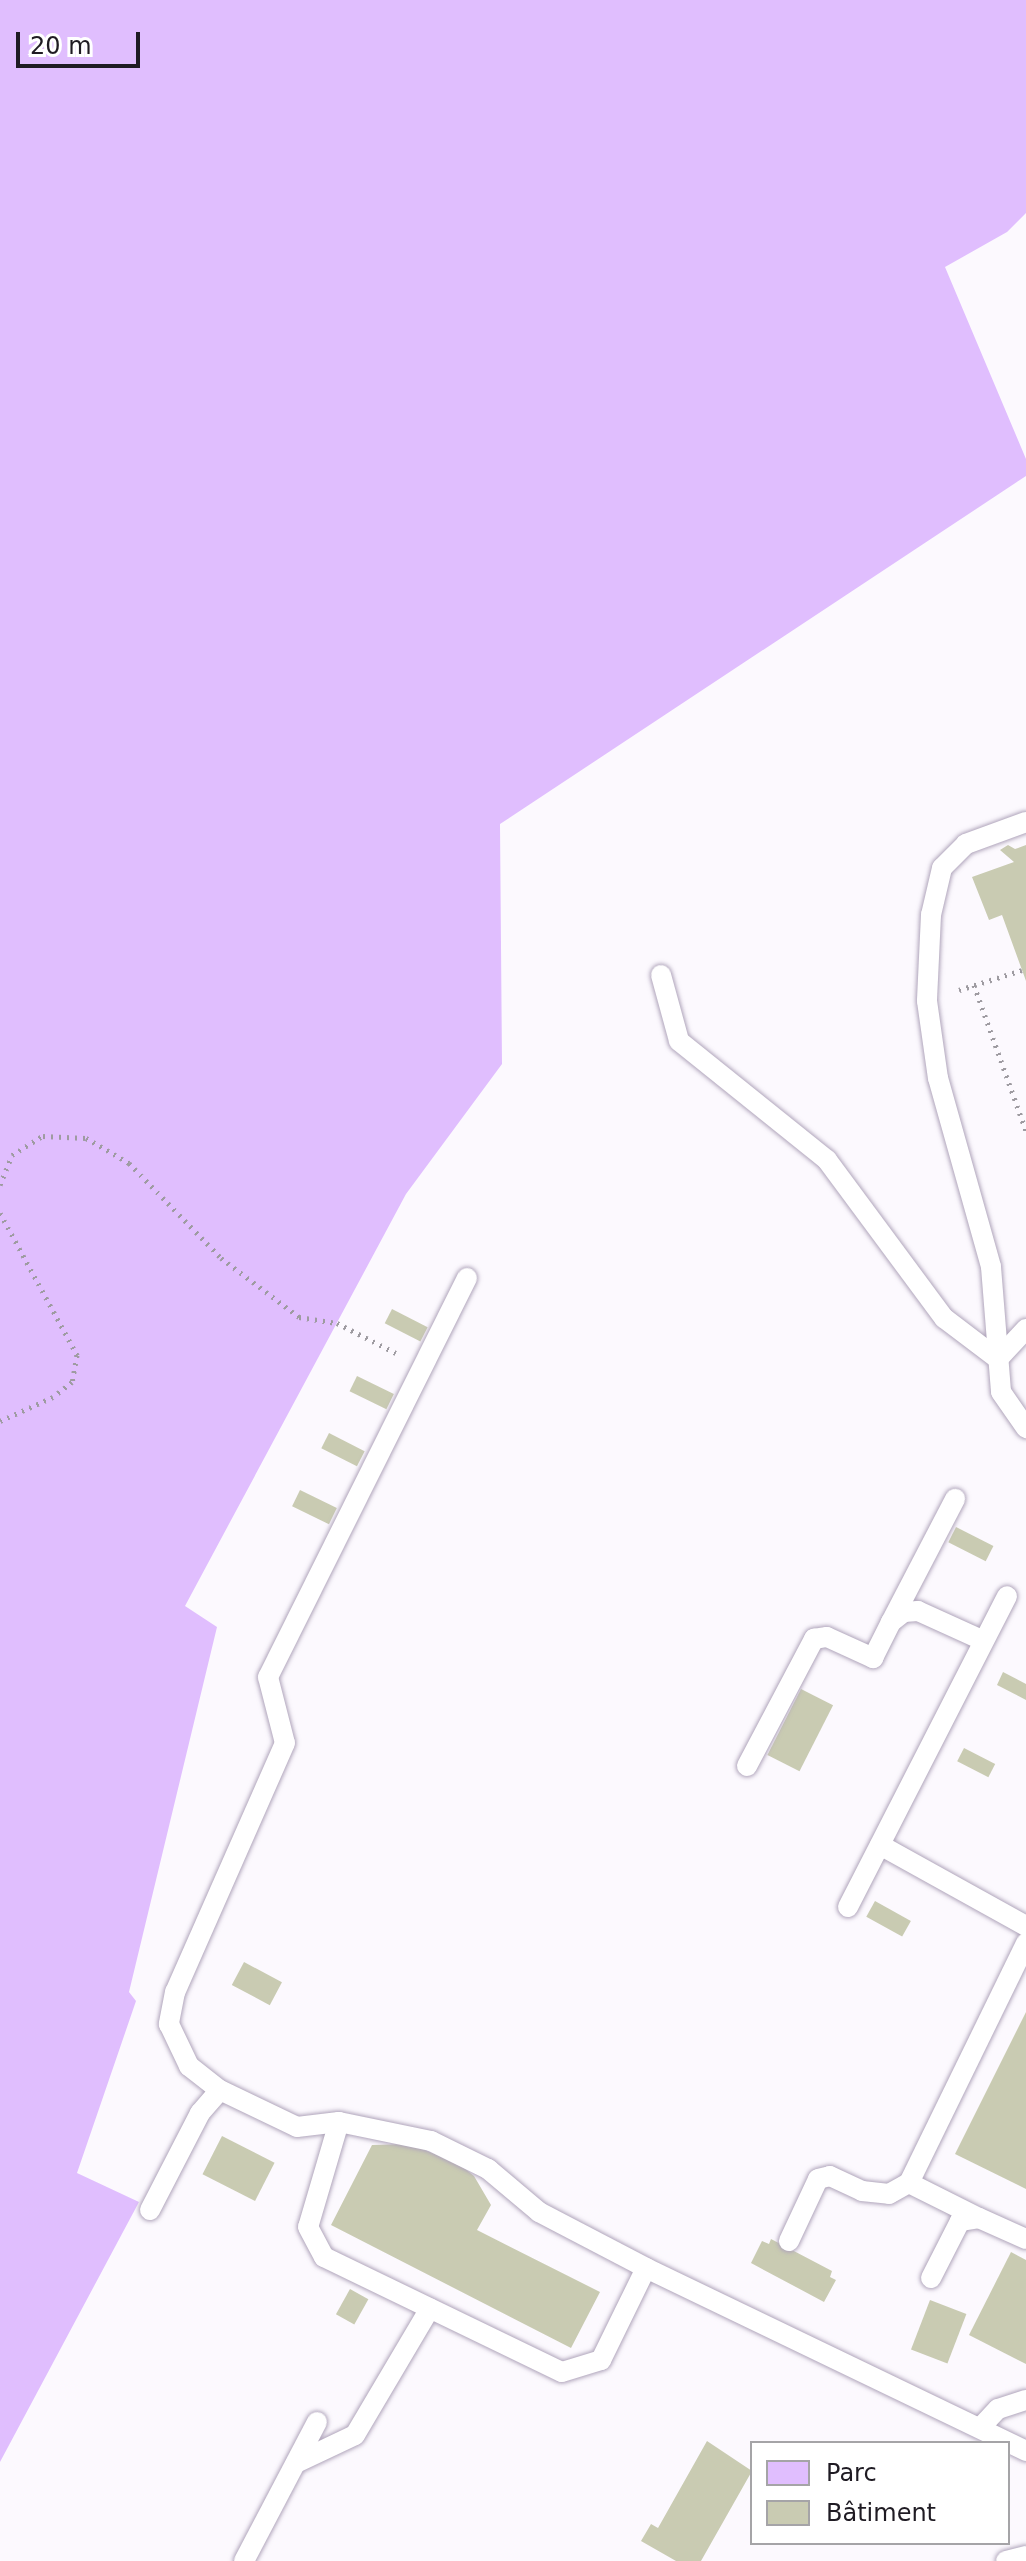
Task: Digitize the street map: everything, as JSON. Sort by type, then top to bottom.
[{"type":"lane","points":[[1026,822],[966,844],[942,868],[931,915],[927,1001],[938,1078],[991,1267],[1001,1392],[1026,1428]]},
{"type":"lane","points":[[661,975],[679,1041],[827,1160],[944,1318],[998,1359]]},
{"type":"lane","points":[[467,1278],[268,1677],[285,1743],[175,1992],[169,2024],[189,2066],[220,2090],[297,2127],[339,2122],[431,2141],[488,2169],[539,2212],[646,2268],[1006,2441]]},
{"type":"lane","points":[[998,1359],[1026,1329]]},
{"type":"lane","points":[[747,1766],[814,1639],[827,1637],[873,1658],[955,1499]]},
{"type":"lane","points":[[848,1907],[1007,1596]]},
{"type":"lane","points":[[891,1622],[904,1612],[918,1611],[984,1641]]},
{"type":"lane","points":[[880,1845],[1026,1926]]},
{"type":"lane","points":[[789,2241],[818,2179],[830,2176],[862,2191],[889,2194],[909,2183],[1026,1943]]},
{"type":"lane","points":[[150,2210],[200,2113],[220,2090]]},
{"type":"lane","points":[[339,2122],[308,2227],[324,2257],[562,2372],[601,2360],[646,2268]]},
{"type":"lane","points":[[909,2183],[1026,2239]]},
{"type":"lane","points":[[931,2278],[960,2221],[979,2218]]},
{"type":"lane","points":[[296,2463],[355,2435],[430,2308]]},
{"type":"lane","points":[[980,2428],[998,2409],[1026,2400]]},
{"type":"lane","points":[[244,2561],[317,2422]]},
{"type":"lane","points":[[1006,2561],[1026,2556]]},
{"type":"path","points":[[927,1001],[1022,970]]},
{"type":"path","points":[[974,985],[1026,1131]]},
{"type":"path","points":[[0,1185],[12,1155],[43,1136],[86,1138],[129,1163],[221,1258],[299,1317],[337,1323],[423,1366]]},
{"type":"path","points":[[0,1213],[77,1355],[72,1382],[53,1397],[0,1421]]},
{"type":"green space","points":[[0,0],[1026,0],[1026,213],[1007,232],[945,267],[1026,459],[1026,476],[500,824],[502,1064],[406,1194],[185,1606],[217,1627],[129,1992],[136,2001],[77,2173],[139,2202],[0,2462]]},
{"type":"building","points":[[1008,845],[1015,849],[1026,845],[1026,981],[1002,915],[989,920],[972,877],[1014,862],[1000,850]]},
{"type":"building","points":[[392,1309],[428,1327],[420,1341],[385,1323]]},
{"type":"building","points":[[357,1376],[394,1394],[386,1409],[350,1391]]},
{"type":"building","points":[[329,1433],[365,1451],[357,1466],[321,1448]]},
{"type":"building","points":[[300,1490],[337,1508],[329,1524],[292,1506]]},
{"type":"building","points":[[956,1527],[993,1546],[986,1561],[948,1542]]},
{"type":"building","points":[[1003,1672],[1026,1684],[1026,1700],[997,1685]]},
{"type":"building","points":[[801,1689],[833,1705],[799,1771],[767,1755]]},
{"type":"building","points":[[964,1748],[995,1764],[988,1777],[957,1761]]},
{"type":"building","points":[[875,1901],[911,1921],[902,1937],[866,1917]]},
{"type":"building","points":[[244,1962],[282,1982],[270,2005],[232,1985]]},
{"type":"building","points":[[1026,2012],[1026,2189],[955,2154]]},
{"type":"building","points":[[222,2136],[275,2163],[255,2201],[202,2174]]},
{"type":"building","points":[[409,2144],[458,2163],[474,2176],[491,2205],[477,2230],[600,2292],[571,2348],[331,2225],[372,2145]]},
{"type":"building","points":[[771,2239],[832,2271],[830,2277],[836,2280],[824,2302],[751,2263],[762,2241],[769,2244]]},
{"type":"building","points":[[1011,2252],[1026,2260],[1026,2364],[969,2335]]},
{"type":"building","points":[[350,2289],[368,2299],[354,2325],[336,2314]]},
{"type":"building","points":[[930,2300],[966,2314],[947,2363],[911,2349]]},
{"type":"building","points":[[707,2441],[750,2470],[701,2561],[676,2561],[641,2541],[651,2524],[658,2528]]}]
